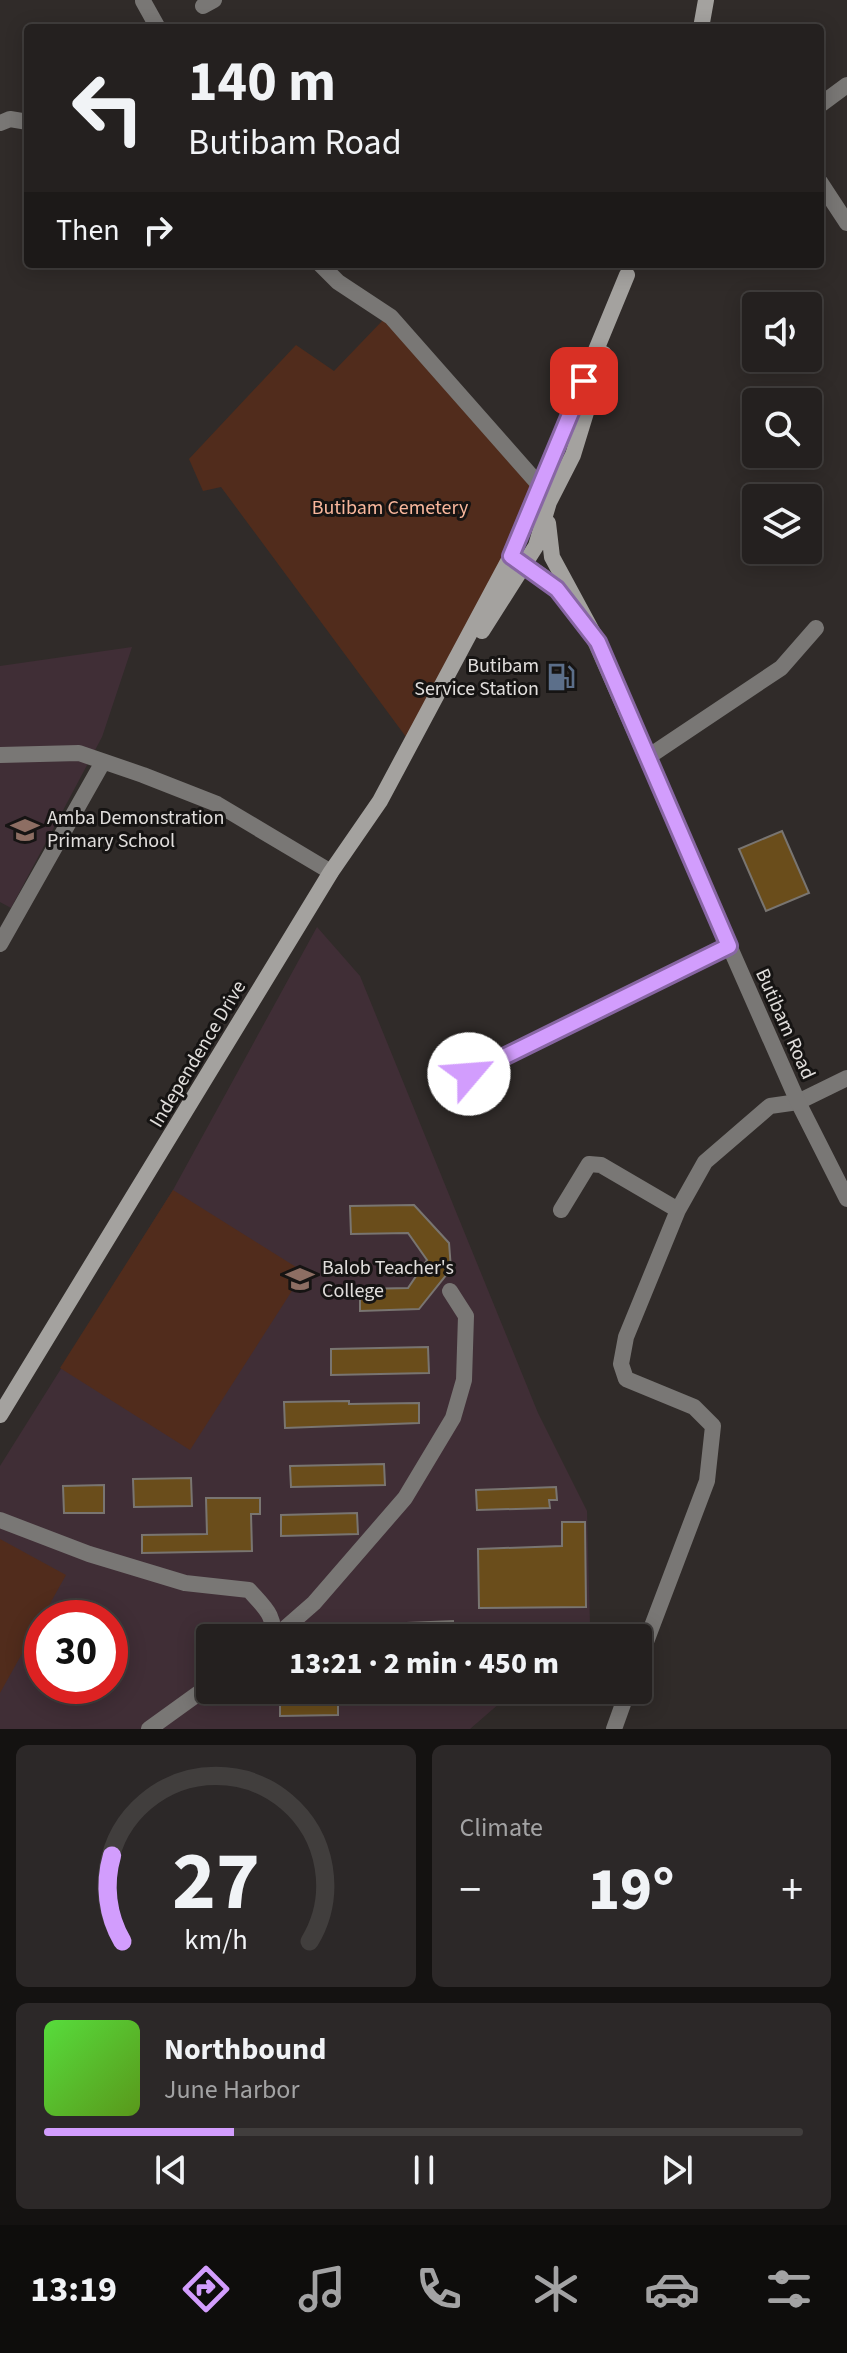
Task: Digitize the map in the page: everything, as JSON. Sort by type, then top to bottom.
[{"type":"main road","points":[[702,24],[706,0]]},
{"type":"main road","points":[[519,560],[521,534],[629,269]]},
{"type":"main road","points":[[519,560],[536,546],[549,502],[573,455],[629,269]]},
{"type":"main road","points":[[549,502],[547,537],[552,557],[598,642]]},
{"type":"main road","name":"Independence Drive","points":[[0,1415],[331,872],[380,801],[428,712],[519,560]]},
{"type":"street","points":[[697,0],[700,24]]},
{"type":"street","points":[[143,1],[156,24]]},
{"type":"street","points":[[824,102],[847,85]]},
{"type":"street","points":[[0,123],[10,119],[24,121]]},
{"type":"street","points":[[824,188],[847,223]]},
{"type":"street","points":[[324,268],[338,282],[391,317],[541,487]]},
{"type":"street","name":"Butibam Road","points":[[521,534],[536,546],[598,642],[798,1102],[847,1199]]},
{"type":"street","name":"Butibam Road","points":[[519,560],[557,589],[598,642]]},
{"type":"street","points":[[648,757],[781,668],[816,628]]},
{"type":"street","points":[[0,755],[79,753],[217,804],[331,872]]},
{"type":"street","points":[[0,944],[103,762]]},
{"type":"street","points":[[469,1074],[729,946]]},
{"type":"street","points":[[652,1626],[707,1481],[713,1426],[694,1407],[626,1379],[621,1364],[626,1337],[678,1210],[705,1162],[770,1106],[798,1102],[847,1078]]},
{"type":"street","points":[[561,1210],[589,1164],[601,1165],[678,1210]]},
{"type":"street","points":[[289,1624],[314,1603],[405,1498],[453,1418],[464,1380],[466,1316],[450,1291]]},
{"type":"street","points":[[0,1520],[89,1554],[185,1583],[249,1590],[271,1615],[273,1624]]},
{"type":"street","points":[[149,1729],[196,1695]]},
{"type":"street","points":[[614,1729],[623,1704]]},
{"type":"shaded area","name":"Amba Demonstration Primary School","points":[[132,647],[102,737],[11,908],[0,902],[0,666]]},
{"type":"shaded area","name":"Balob Teacher's College","points":[[317,927],[360,976],[538,1413],[587,1511],[590,1624],[196,1624],[196,1704],[499,1704],[470,1729],[0,1729],[0,1466],[173,1190]]},
{"type":"green space","name":"Butibam Cemetery","points":[[384,319],[541,487],[412,745],[221,487],[203,491],[189,459],[296,345],[334,371]]},
{"type":"green space","points":[[173,1190],[304,1272],[190,1450],[60,1368]]},
{"type":"green space","points":[[0,1539],[66,1575],[52,1600],[24,1600],[24,1650],[0,1693]]},
{"type":"building","points":[[782,831],[809,893],[766,911],[739,849]]},
{"type":"building","points":[[414,1205],[449,1243],[451,1269],[419,1309],[360,1311],[360,1289],[408,1288],[427,1260],[408,1233],[351,1234],[350,1206]]},
{"type":"building","points":[[428,1347],[429,1373],[331,1375],[331,1349]]},
{"type":"building","points":[[349,1401],[349,1404],[419,1403],[419,1423],[285,1428],[284,1402]]},
{"type":"building","points":[[384,1464],[385,1485],[291,1487],[290,1466]]},
{"type":"building","points":[[191,1478],[192,1506],[134,1507],[133,1479]]},
{"type":"building","points":[[104,1485],[104,1513],[64,1513],[63,1486]]},
{"type":"building","points":[[556,1487],[557,1500],[549,1500],[550,1508],[477,1510],[476,1490]]},
{"type":"building","points":[[206,1498],[260,1498],[260,1514],[251,1514],[252,1551],[142,1553],[142,1535],[207,1534]]},
{"type":"building","points":[[357,1513],[358,1534],[281,1536],[281,1515]]},
{"type":"building","points":[[562,1522],[585,1522],[586,1607],[479,1608],[478,1549],[562,1546]]},
{"type":"building","points":[[453,1621],[453,1624],[383,1624]]},
{"type":"building","points":[[280,1704],[338,1704],[338,1715],[280,1716]]},
{"type":"place","name":"Butibam Service Station","points":[[561,677]]},
{"type":"place","name":"Amba Demonstration Primary School","points":[[25,830]]},
{"type":"place","name":"Balob Teacher's College","points":[[300,1279]]},
{"type":"route","points":[[469,1074],[729,946],[598,642],[557,589],[511,556],[584,381]]}]
